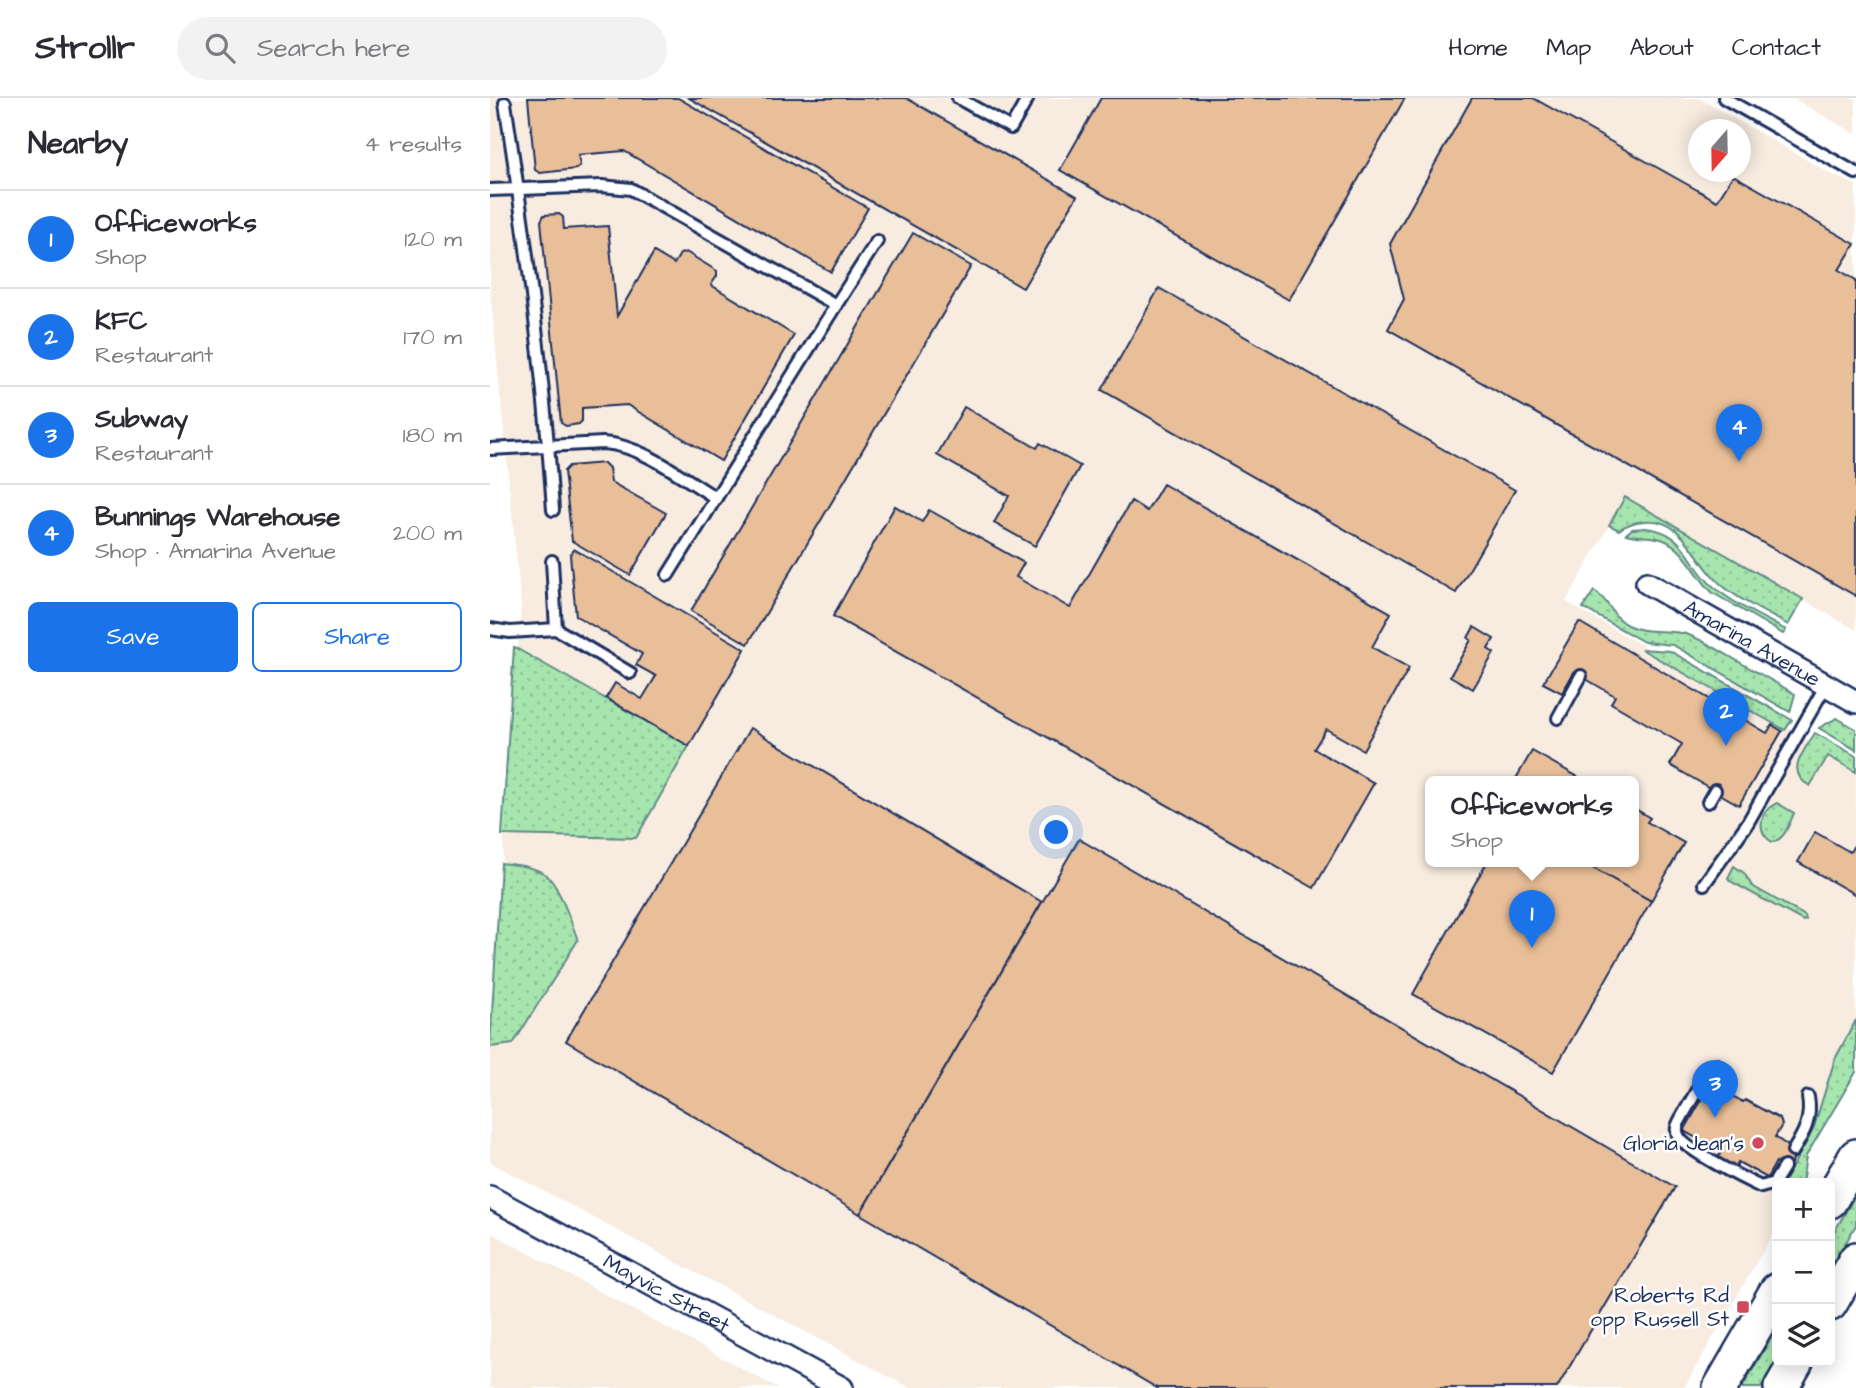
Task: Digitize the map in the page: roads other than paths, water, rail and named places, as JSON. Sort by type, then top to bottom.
[{"type":"highway","points":[[1835,1192],[1856,1156]]},
{"type":"highway","points":[[1835,1295],[1856,1259]]},
{"type":"highway","points":[[1720,1388],[1772,1299]]},
{"type":"highway","points":[[1781,1388],[1793,1367]]},
{"type":"street","name":"Amarina Avenue","points":[[1647,583],[1856,702]]},
{"type":"street","name":"Mayvic Street","points":[[490,1197],[842,1388]]},
{"type":"lane","points":[[958,98],[1011,128],[1028,98]]},
{"type":"lane","points":[[1724,98],[1856,173]]},
{"type":"lane","points":[[505,103],[549,445],[553,510]]},
{"type":"lane","points":[[490,190],[602,186],[631,189],[836,304]]},
{"type":"lane","points":[[668,575],[877,241]]},
{"type":"lane","points":[[490,449],[621,444],[716,498]]},
{"type":"lane","points":[[552,561],[555,629]]},
{"type":"lane","points":[[490,629],[510,632],[555,629],[630,673]]},
{"type":"lane","points":[[1558,718],[1581,676]]},
{"type":"lane","points":[[1704,884],[1746,824],[1826,685]]},
{"type":"lane","points":[[1708,802],[1715,790]]},
{"type":"lane","points":[[1717,1065],[1705,1076],[1676,1128],[1681,1141],[1761,1187],[1774,1183],[1784,1167]]},
{"type":"lane","points":[[1793,1151],[1810,1117],[1808,1097]]},
{"type":"place","name":"Bunnings Warehouse","points":[[1739,462]]},
{"type":"place","name":"KFC","points":[[1726,746]]},
{"type":"place","name":"Officeworks","points":[[1532,948]]},
{"type":"place","name":"Subway","points":[[1715,1118]]},
{"type":"place","name":"Gloria Jean's","points":[[1758,1143]]},
{"type":"place","name":"Roberts Rd opp Russell St","points":[[1743,1307]]}]
